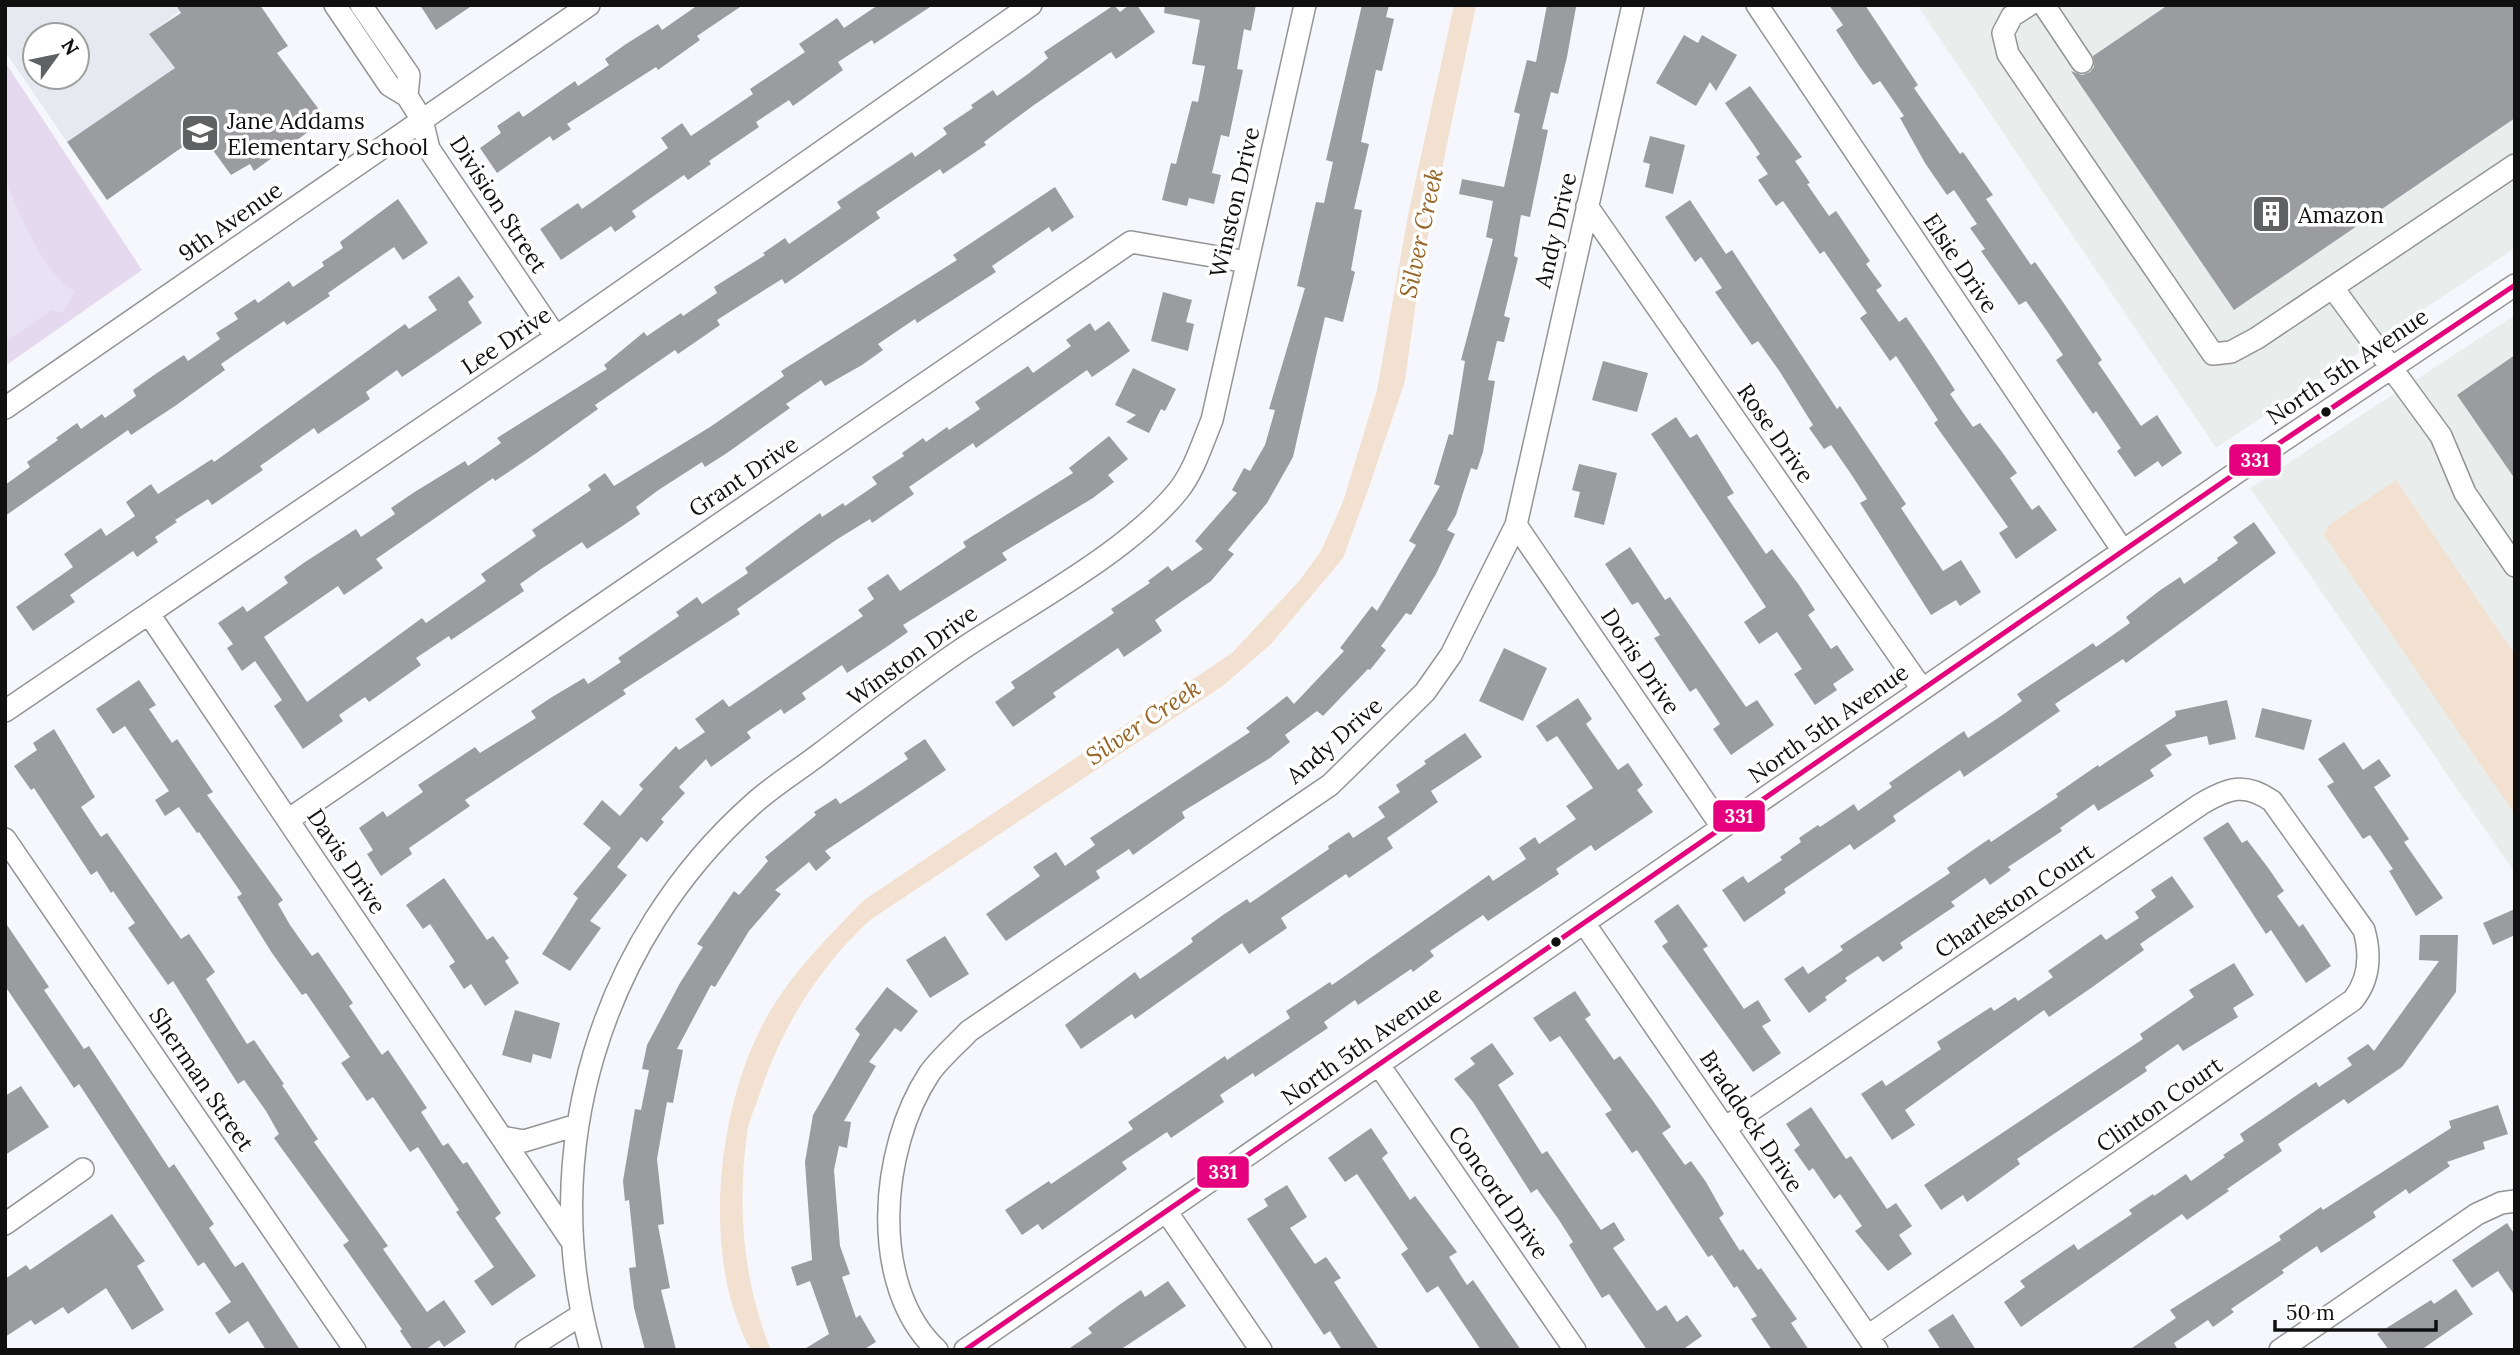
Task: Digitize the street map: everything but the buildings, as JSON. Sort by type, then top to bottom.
[{"type":"street","name":"Division Street","points":[[335,5],[389,85],[407,96],[422,120],[429,149],[556,337]]},
{"type":"street","name":"Division Street","points":[[361,5],[408,75],[407,96]]},
{"type":"street","name":"9th Avenue","points":[[5,408],[589,5]]},
{"type":"street","name":"Lee Drive","points":[[5,711],[556,337],[1031,5]]},
{"type":"street","name":"Winston Drive","points":[[591,1350],[581,1315],[570,1238],[572,1155],[585,1085],[604,1023],[626,969],[676,890],[725,832],[754,803],[926,673],[1129,537],[1178,491],[1194,465],[1212,420],[1305,5]]},
{"type":"street","name":"Andy Drive","points":[[937,1350],[924,1337],[901,1289],[888,1225],[888,1191],[897,1146],[929,1074],[970,1031],[1329,785],[1425,692],[1451,655],[1516,525],[1633,5]]},
{"type":"street","name":"Elsie Drive","points":[[1756,5],[2123,551]]},
{"type":"street","points":[[2029,5],[2012,16],[2003,33],[2008,54],[2213,354],[2231,352],[2257,338],[2515,166]]},
{"type":"street","points":[[2044,5],[2082,62]]},
{"type":"street","name":"Rose Drive","points":[[1587,206],[1922,689]]},
{"type":"street","name":"Grant Drive","points":[[288,820],[1131,242],[1247,262]]},
{"type":"street","name":"North 5th Avenue","points":[[965,1350],[1922,689],[2515,285]]},
{"type":"street","points":[[2333,288],[2441,436],[2466,493],[2515,566]]},
{"type":"street","name":"Doris Drive","points":[[1516,525],[1722,828]]},
{"type":"street","name":"Davis Drive","points":[[149,614],[570,1238]]},
{"type":"street","name":"Charleston Court","points":[[1725,1128],[2216,795],[2235,789],[2255,789],[2272,801],[2318,867]]},
{"type":"street","name":"Sherman Street","points":[[5,839],[355,1350]]},
{"type":"street","name":"Clinton Court","points":[[1872,1343],[2353,1000],[2362,988],[2369,947],[2364,930],[2318,867]]},
{"type":"street","name":"Braddock Drive","points":[[1584,922],[1872,1343]]},
{"type":"street","name":"Concord Drive","points":[[1379,1065],[1575,1350]]},
{"type":"street","points":[[502,1137],[523,1141],[577,1125]]},
{"type":"street","points":[[5,1224],[83,1170]]},
{"type":"street","points":[[2280,1350],[2477,1214],[2501,1203],[2515,1201]]},
{"type":"street","points":[[1166,1211],[1261,1350]]},
{"type":"street","points":[[526,1350],[581,1315]]},
{"type":"shaded area","points":[[5,5],[176,5],[180,11],[149,34],[175,68],[67,142],[32,91],[91,91],[91,21],[21,21],[21,74],[5,51]]},
{"type":"shaded area","points":[[1917,5],[2515,5],[2515,248],[2216,448]]},
{"type":"shaded area","points":[[5,62],[21,86],[21,91],[24,91],[142,270],[5,366]]},
{"type":"shaded area","points":[[5,181],[43,258],[63,283],[74,291],[63,313],[52,310],[5,342]]},
{"type":"shaded area","points":[[2515,315],[2515,873],[2250,488]]},
{"type":"water","name":"Silver Creek","points":[[1454,5],[1476,5],[1419,279],[1405,381],[1343,558],[1272,643],[1224,685],[870,920],[817,980],[777,1049],[748,1130],[743,1189],[745,1244],[754,1298],[771,1350],[751,1350],[734,1311],[724,1267],[720,1220],[722,1171],[729,1122],[741,1076],[758,1034],[779,997],[798,971],[864,900],[1232,653],[1300,580],[1321,551],[1343,502],[1377,390],[1408,215]]},
{"type":"water","points":[[2396,480],[2515,655],[2515,815],[2324,535],[2329,525]]},
{"type":"transit line","name":"331","points":[[965,1350],[2275,446],[2515,285]]},
{"type":"place","name":"Jane Addams Elementary School","points":[[200,133]]},
{"type":"place","name":"Amazon","points":[[2271,214]]}]
